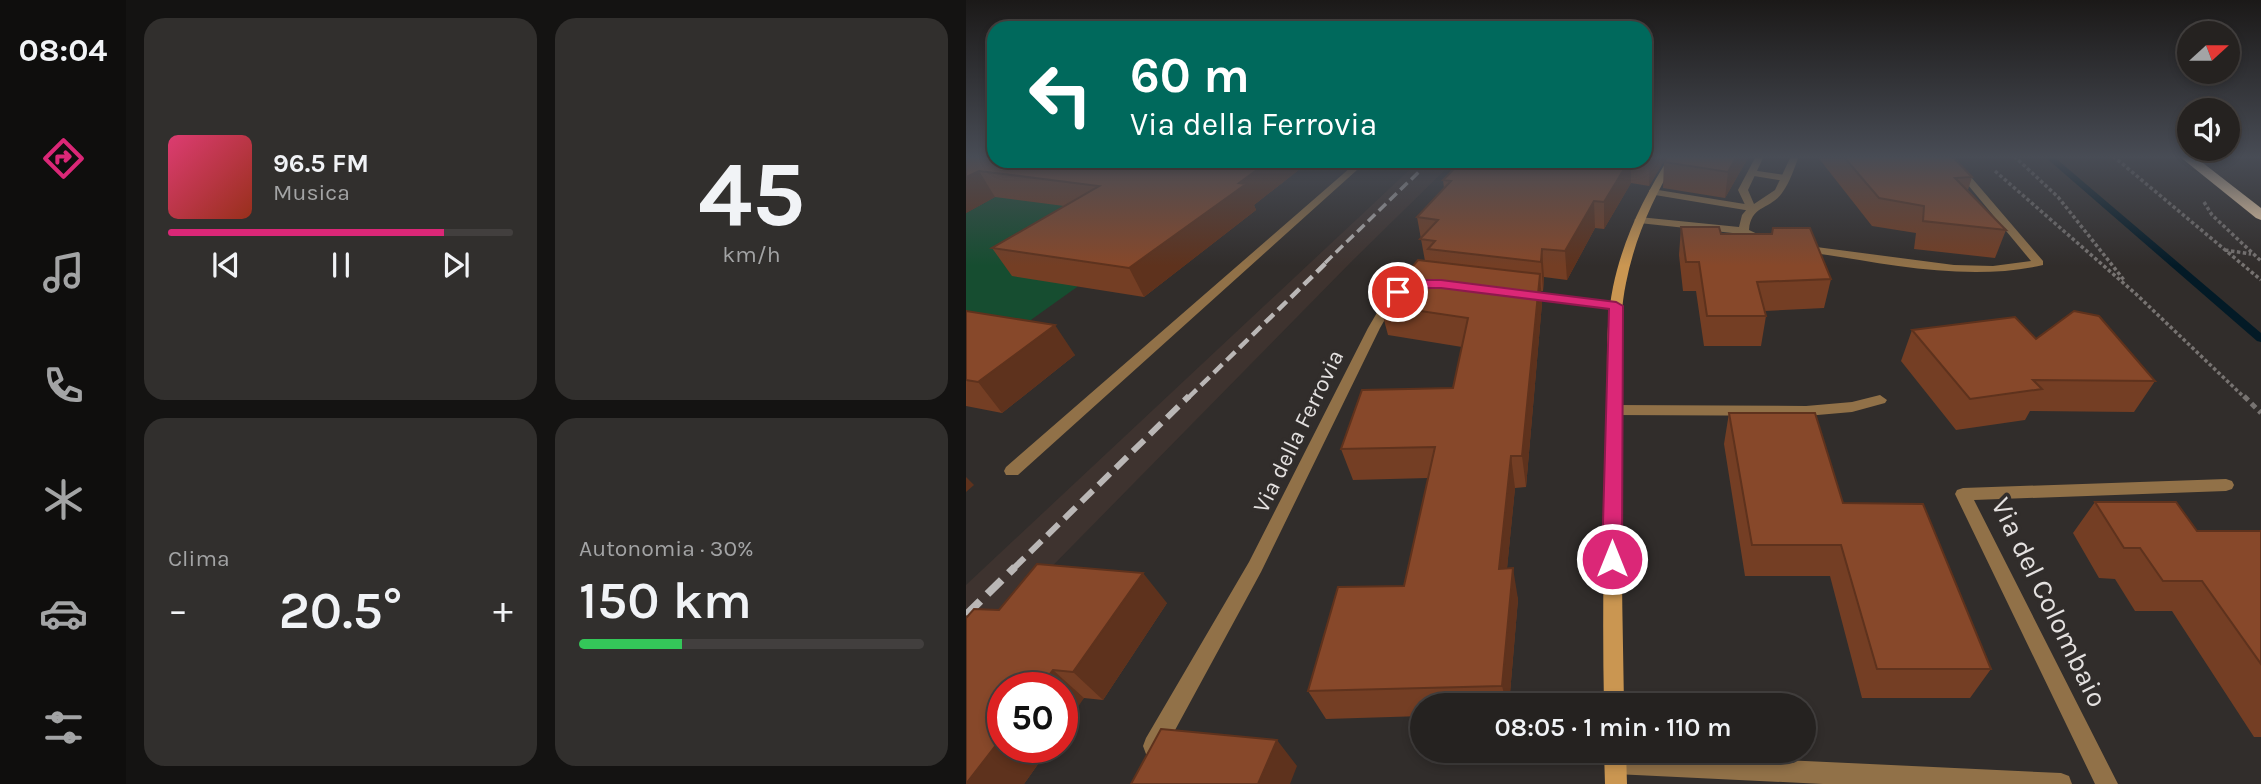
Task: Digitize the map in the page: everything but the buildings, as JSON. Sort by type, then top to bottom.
[{"type":"highway","points":[[2231,193],[2261,215]]},
{"type":"main road","points":[[1614,693],[1612,410],[1616,306],[1625,260],[1652,193]]},
{"type":"street","points":[[1012,471],[1327,193]]},
{"type":"street","points":[[1656,193],[1751,208]]},
{"type":"street","points":[[1744,193],[1751,208]]},
{"type":"street","points":[[1744,231],[1744,222],[1751,208],[1777,193]]},
{"type":"street","points":[[1791,247],[1954,268],[1993,268],[2039,263],[1979,193]]},
{"type":"street","points":[[1639,220],[1744,231],[1772,243]]},
{"type":"street","name":"Via della Ferrovia","points":[[1145,761],[1255,567],[1383,310],[1390,298],[1407,288]]},
{"type":"street","points":[[1508,292],[1616,306]]},
{"type":"street","points":[[1612,410],[1806,411],[1852,407],[1880,400]]},
{"type":"street","name":"Via del Colombaio","points":[[2107,784],[1964,494],[2226,485]]},
{"type":"street","points":[[1615,766],[2061,784]]},
{"type":"path","points":[[2019,193],[2136,294],[2261,414]]},
{"type":"path","points":[[2053,193],[2090,241],[2136,294]]},
{"type":"path","points":[[2156,193],[2261,280]]},
{"type":"path","points":[[2209,193],[2205,195],[2206,208],[2261,261]]},
{"type":"path","points":[[2224,250],[2252,254]]},
{"type":"shaded area","points":[[1385,193],[1422,193],[966,654],[966,585]]},
{"type":"green space","points":[[1003,193],[1108,193],[1077,287],[986,352],[966,344],[966,213]]},
{"type":"waterway","points":[[2091,193],[2261,339]]},
{"type":"railway","points":[[1325,263],[1397,193]]},
{"type":"railway","points":[[1188,398],[1327,262]]},
{"type":"railway","points":[[1013,569],[1189,396]]},
{"type":"railway","points":[[966,615],[1015,567]]},
{"type":"route","points":[[1398,292],[1427,283],[1616,306],[1612,559]]}]
